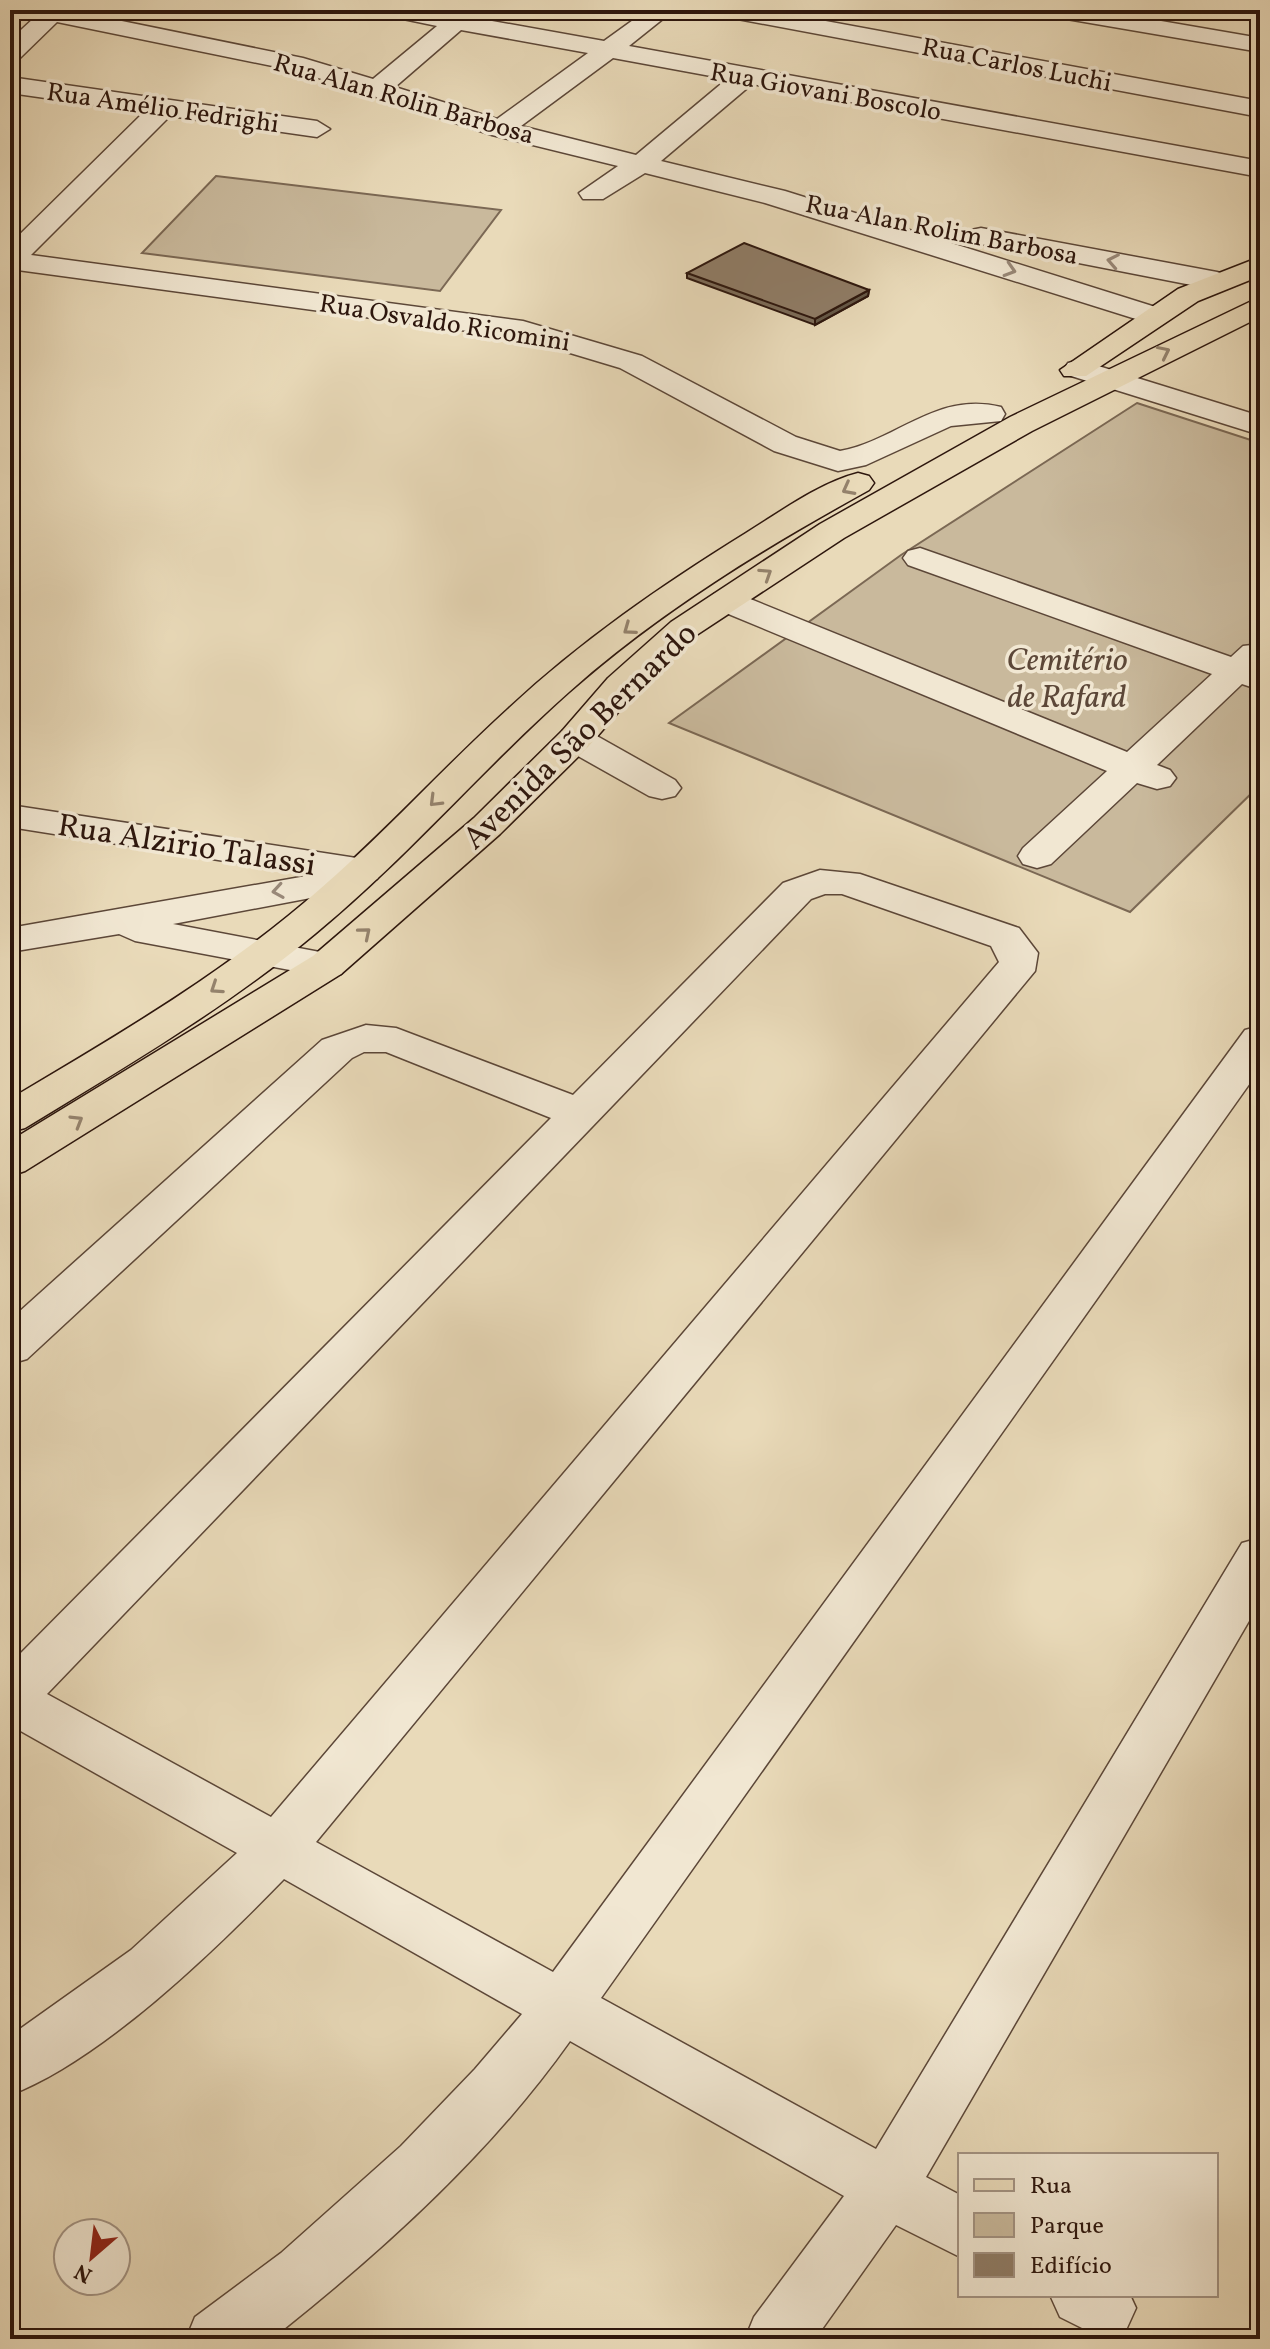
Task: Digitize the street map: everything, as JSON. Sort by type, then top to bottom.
[{"type":"main road","name":"Avenida São Bernardo","points":[[10,1161],[327,965],[487,826],[575,739],[621,686],[683,629],[832,531],[1021,424],[1094,374],[1155,316],[1217,281],[1260,266]]},
{"type":"main road","points":[[1217,281],[1260,297]]},
{"type":"main road","name":"Avenida São Bernardo","points":[[10,1118],[147,1035],[269,952],[359,875],[522,715],[587,660],[691,583],[796,516],[990,414],[1216,327],[1260,306]]},
{"type":"main road","points":[[1155,316],[1216,327]]},
{"type":"main road","points":[[796,516],[832,531]]},
{"type":"main road","points":[[522,715],[575,739]]},
{"type":"street","name":"Rua Giovani Boscolo","points":[[392,10],[1260,169]]},
{"type":"street","points":[[501,129],[662,10]]},
{"type":"street","name":"Rua Carlos Luchi","points":[[727,10],[1260,109]]},
{"type":"street","points":[[10,54],[46,11]]},
{"type":"street","name":"Rua Alan Rolin Barbosa","points":[[46,11],[303,65],[375,91],[501,129],[775,197]]},
{"type":"street","points":[[1049,13],[1260,45]]},
{"type":"street","points":[[1226,39],[1243,20]]},
{"type":"street","points":[[375,91],[456,22]]},
{"type":"street","points":[[993,59],[1017,40]]},
{"type":"street","points":[[247,121],[303,65]]},
{"type":"street","points":[[593,193],[642,163],[745,77]]},
{"type":"street","name":"Rua Amélio Fedrighi","points":[[10,85],[317,129]]},
{"type":"street","points":[[10,261],[162,109]]},
{"type":"street","name":"Rua Alan Rolim Barbosa","points":[[775,197],[1217,281]]},
{"type":"street","name":"Rua Alan Rolim Barbosa","points":[[775,197],[1155,316]]},
{"type":"street","name":"Rua Osvaldo Ricomini","points":[[10,261],[523,330],[631,362],[785,444],[838,461],[855,458],[945,417],[990,414]]},
{"type":"street","points":[[1094,374],[1260,426]]},
{"type":"street","points":[[920,558],[1252,666],[1144,773],[1037,856]]},
{"type":"street","points":[[726,601],[1144,773]]},
{"type":"street","points":[[575,739],[662,788]]},
{"type":"street","name":"Rua Alzirio Talassi","points":[[10,816],[359,875]]},
{"type":"street","points":[[10,940],[112,925],[359,875]]},
{"type":"street","points":[[10,2068],[104,2005],[183,1943],[278,1848],[1015,971],[1018,953],[1005,937],[846,882],[807,885],[786,902],[10,1699],[278,1848],[562,2006],[958,2227]]},
{"type":"street","points":[[112,925],[327,965]]},
{"type":"street","points":[[10,1347],[337,1049],[353,1041],[374,1037],[396,1041],[579,1113]]},
{"type":"street","points":[[218,2339],[339,2246],[410,2181],[474,2115],[562,2006],[1260,1039]]},
{"type":"street","points":[[777,2339],[887,2187],[1260,1557]]},
{"type":"green space","points":[[216,176],[501,210],[440,291],[142,253]]},
{"type":"green space","name":"Cemitério de Rafard","points":[[1137,403],[1260,443],[1260,785],[1130,912],[669,723],[901,555]]},
{"type":"building","points":[[744,243],[869,290],[815,319],[687,273]]}]
